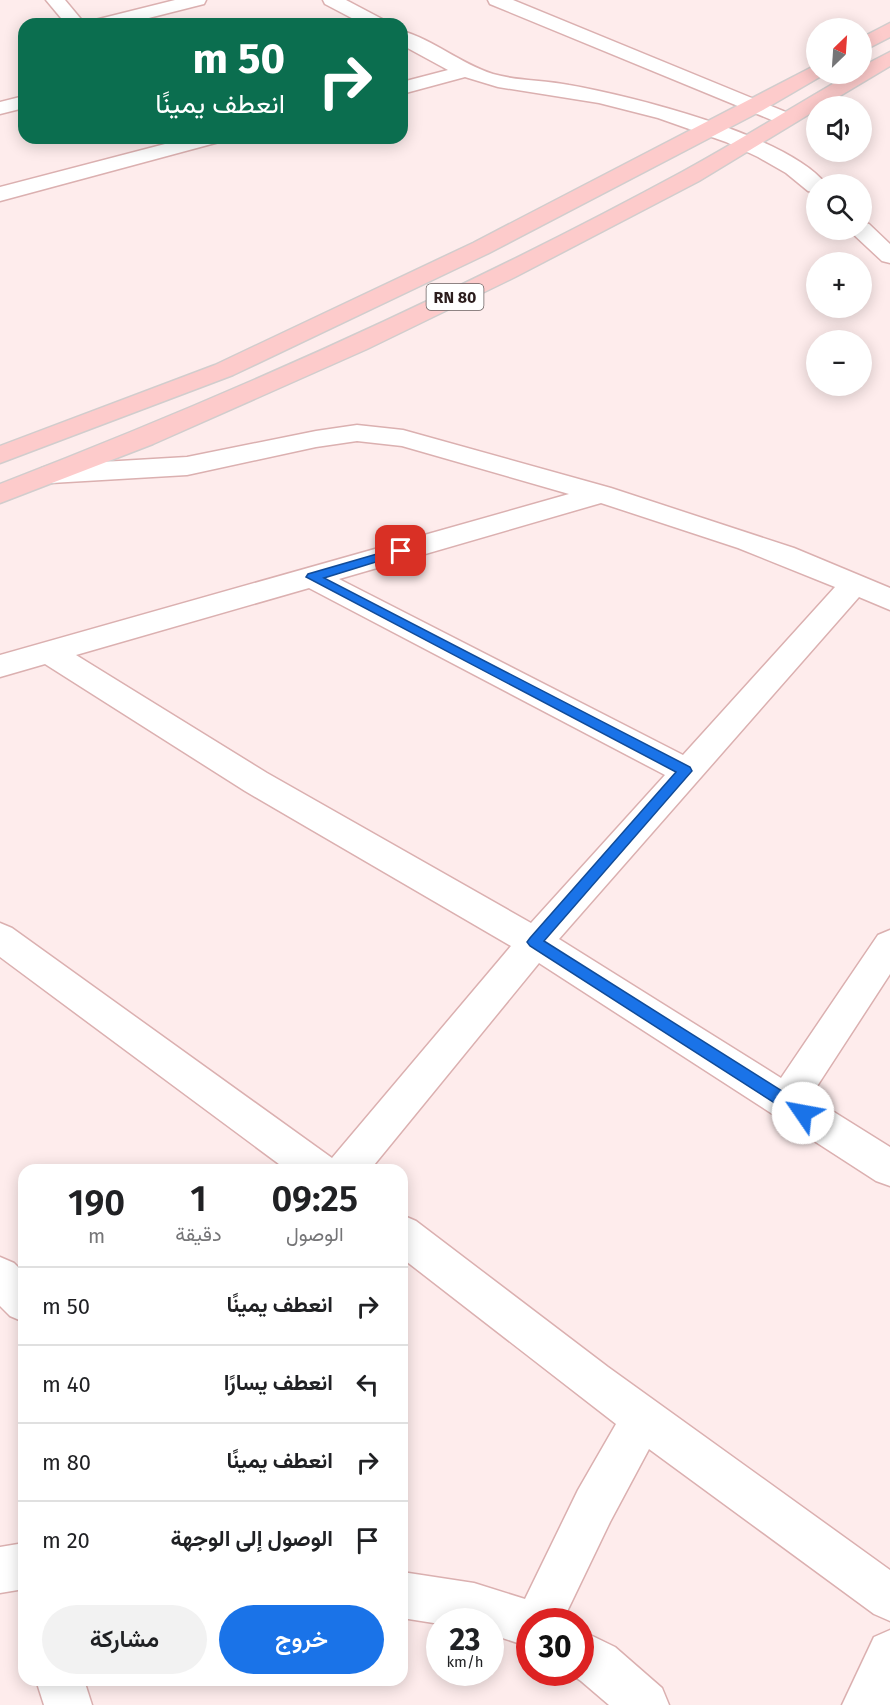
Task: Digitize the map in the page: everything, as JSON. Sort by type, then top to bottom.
[{"type":"main road","points":[[872,40],[890,29]]},
{"type":"main road","name":"RN 80","points":[[0,494],[144,438],[358,344],[517,267],[691,176],[890,58]]},
{"type":"main road","name":"RN 80","points":[[0,455],[224,370],[481,248],[712,129],[806,77]]},
{"type":"street","points":[[55,0],[71,18]]},
{"type":"street","points":[[126,18],[197,0]]},
{"type":"street","points":[[332,0],[366,18]]},
{"type":"street","points":[[497,0],[764,101]]},
{"type":"street","points":[[545,0],[795,114]]},
{"type":"street","points":[[408,40],[466,71],[497,81],[570,91],[619,102],[712,129],[778,158],[806,179]]},
{"type":"street","points":[[408,86],[466,71]]},
{"type":"street","points":[[0,108],[18,104]]},
{"type":"street","points":[[0,194],[189,144]]},
{"type":"street","points":[[872,239],[890,256]]},
{"type":"street","points":[[51,474],[187,466],[326,437],[357,433],[403,438],[601,494],[689,522],[855,583],[890,600]]},
{"type":"street","points":[[0,666],[601,494]]},
{"type":"street","points":[[312,577],[685,771]]},
{"type":"street","points":[[351,1164],[535,942],[685,771],[855,583]]},
{"type":"street","points":[[50,653],[256,782],[535,942],[890,1168]]},
{"type":"street","points":[[0,938],[310,1164]]},
{"type":"street","points":[[786,1102],[890,945]]},
{"type":"street","points":[[408,1239],[593,1382],[890,1598]]},
{"type":"street","points":[[0,1277],[18,1296]]},
{"type":"street","points":[[545,1608],[594,1506],[643,1418]]},
{"type":"street","points":[[408,1596],[474,1606],[516,1620]]},
{"type":"street","points":[[866,1705],[890,1653]]},
{"type":"street","points":[[594,1662],[645,1705]]},
{"type":"street","points":[[62,1686],[68,1705]]},
{"type":"route","points":[[401,551],[312,577],[685,771],[535,942],[803,1113]]}]
